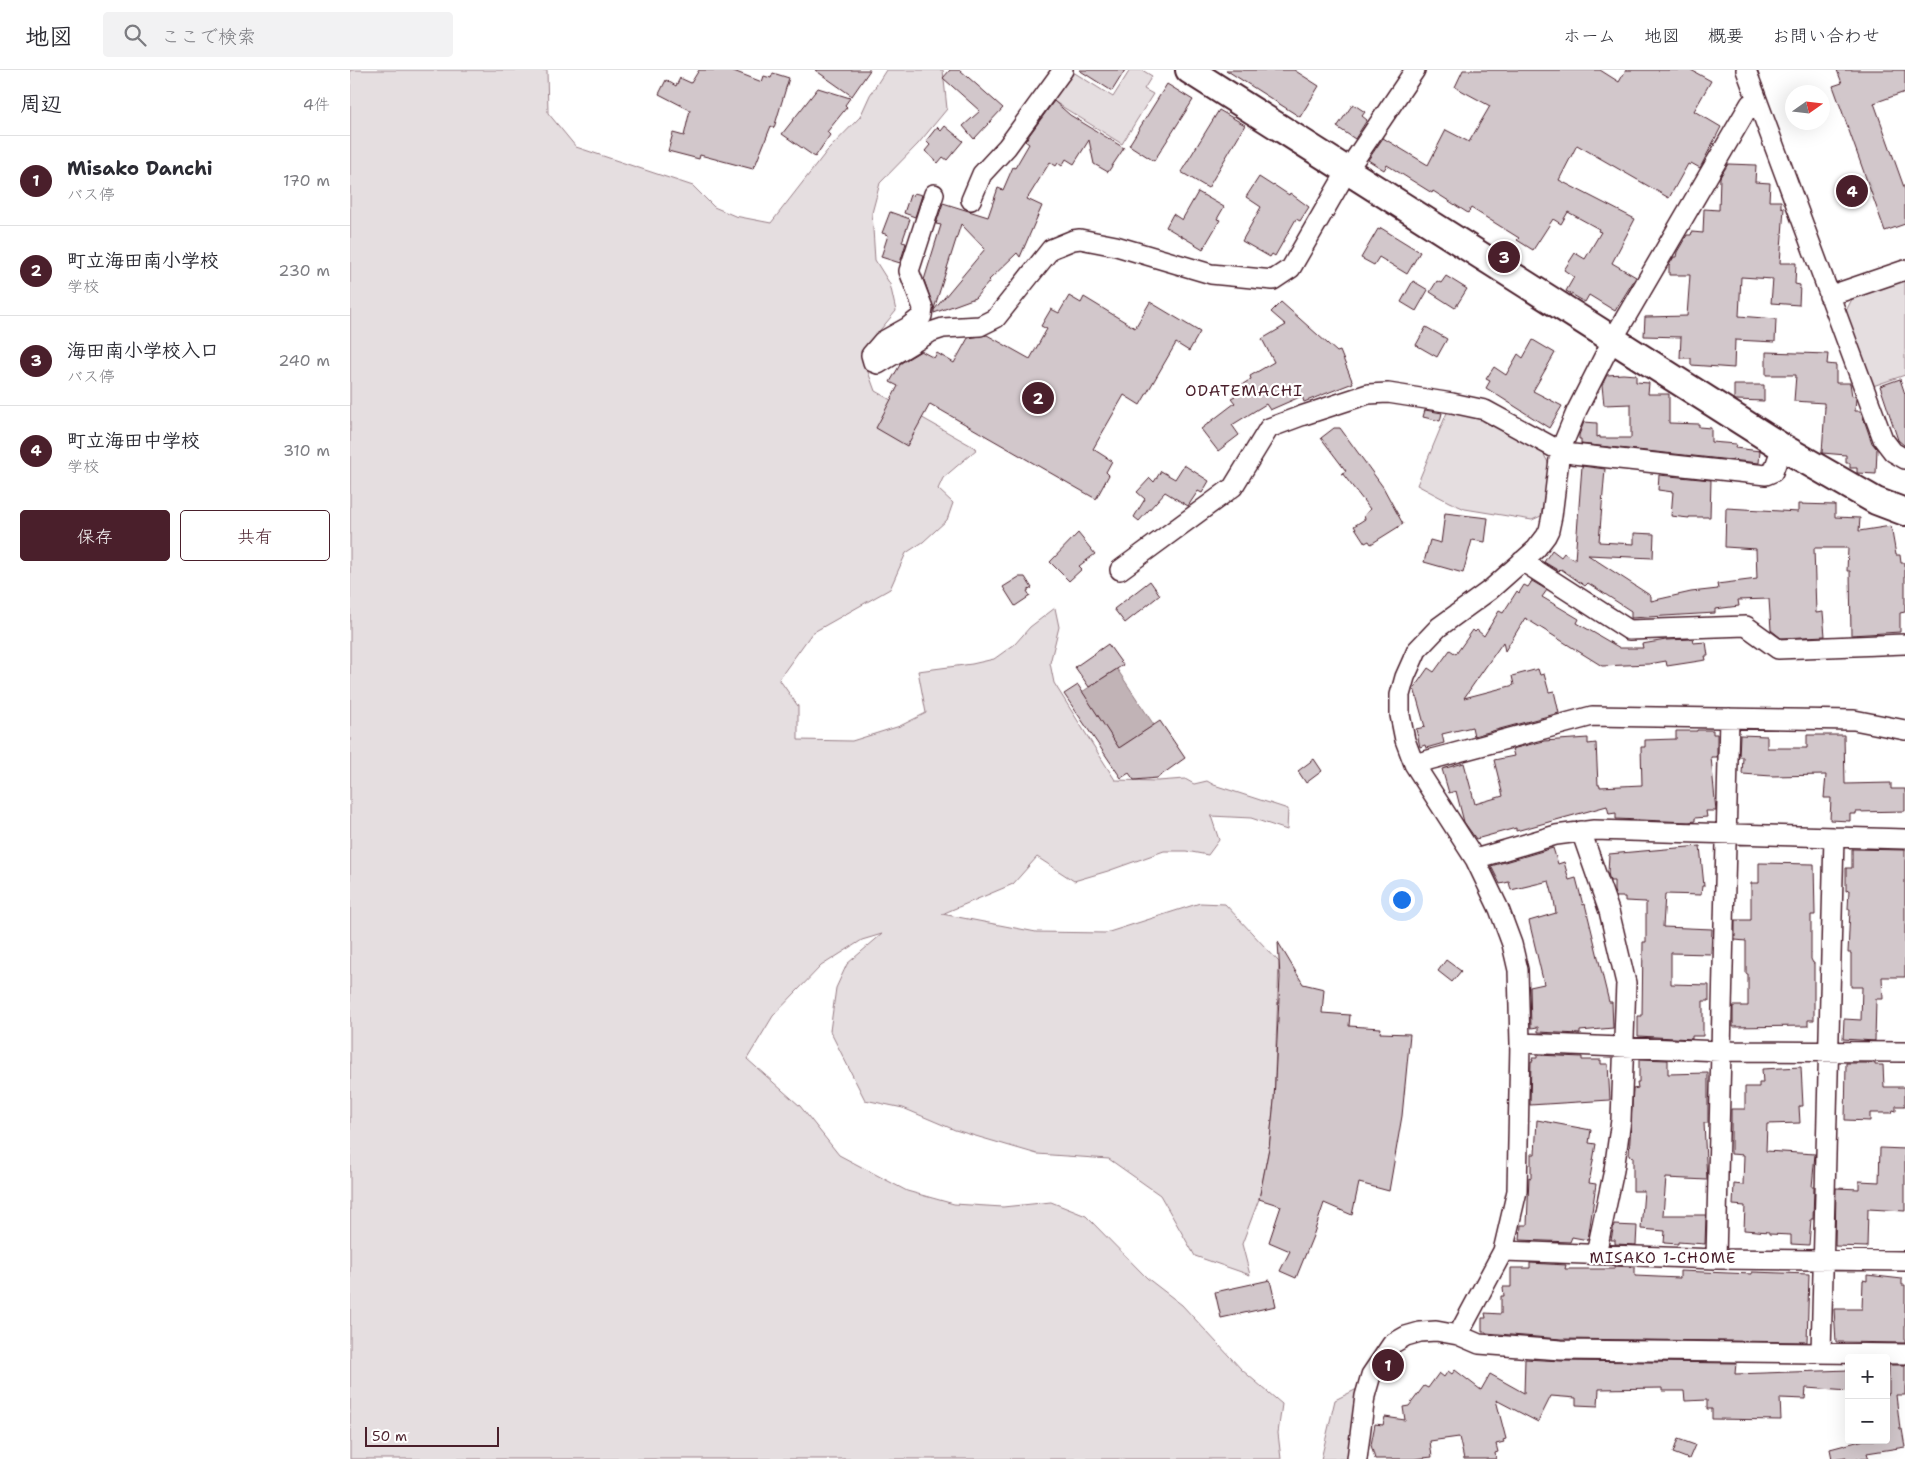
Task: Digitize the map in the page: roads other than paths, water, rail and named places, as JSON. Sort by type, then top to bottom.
[{"type":"street","points":[[971,200],[982,174],[1007,147],[1063,70]]},
{"type":"street","points":[[1189,70],[1782,448],[1876,501],[1905,512]]},
{"type":"street","points":[[934,194],[909,271],[923,308],[922,316],[908,327],[883,341],[871,354],[873,362],[878,364],[930,332],[943,328],[980,326],[996,318],[1051,249],[1073,240],[1080,239],[1116,246],[1211,274],[1273,280],[1291,268],[1347,171],[1415,70]]},
{"type":"street","points":[[1746,70],[1882,439],[1893,452],[1905,459]]},
{"type":"street","points":[[1458,1335],[1503,1251],[1517,1191],[1520,1044],[1518,970],[1512,944],[1499,909],[1475,859],[1414,764],[1405,740],[1400,715],[1400,695],[1417,650],[1439,627],[1490,590],[1536,549],[1549,530],[1560,451],[1577,410],[1613,339],[1750,104],[1757,101]]},
{"type":"street","points":[[1830,296],[1905,270]]},
{"type":"street","points":[[1120,570],[1233,487],[1269,428],[1368,394],[1388,393],[1485,410],[1560,451],[1572,454],[1766,475],[1773,472],[1782,448]]},
{"type":"street","points":[[1522,561],[1630,630],[1746,626],[1778,649],[1905,644]]},
{"type":"street","points":[[1414,764],[1592,716],[1854,720],[1905,730]]},
{"type":"street","points":[[1716,1259],[1730,718]]},
{"type":"street","points":[[1475,859],[1556,835],[1594,830],[1905,839]]},
{"type":"street","points":[[1581,832],[1609,911],[1626,983],[1621,1120],[1614,1170],[1596,1254]]},
{"type":"street","points":[[1820,1353],[1834,837]]},
{"type":"street","points":[[1520,1044],[1721,1051],[1905,1052]]},
{"type":"street","points":[[1503,1251],[1716,1259],[1905,1261]]},
{"type":"street","points":[[1357,1459],[1365,1396],[1371,1375],[1392,1344],[1406,1336],[1420,1332],[1436,1331],[1458,1335],[1479,1344],[1514,1348],[1905,1354]]},
{"type":"place","name":"町立海田中学校","points":[[1852,191]]},
{"type":"place","name":"海田南小学校入口","points":[[1504,257]]},
{"type":"place","name":"町立海田南小学校","points":[[1038,398]]},
{"type":"place","name":"Misako Danchi","points":[[1388,1365]]},
{"type":"district","name":"ODATEMACHI","points":[[1244,390]]},
{"type":"district","name":"MISAKO 1-CHOME","points":[[1663,1258]]}]
